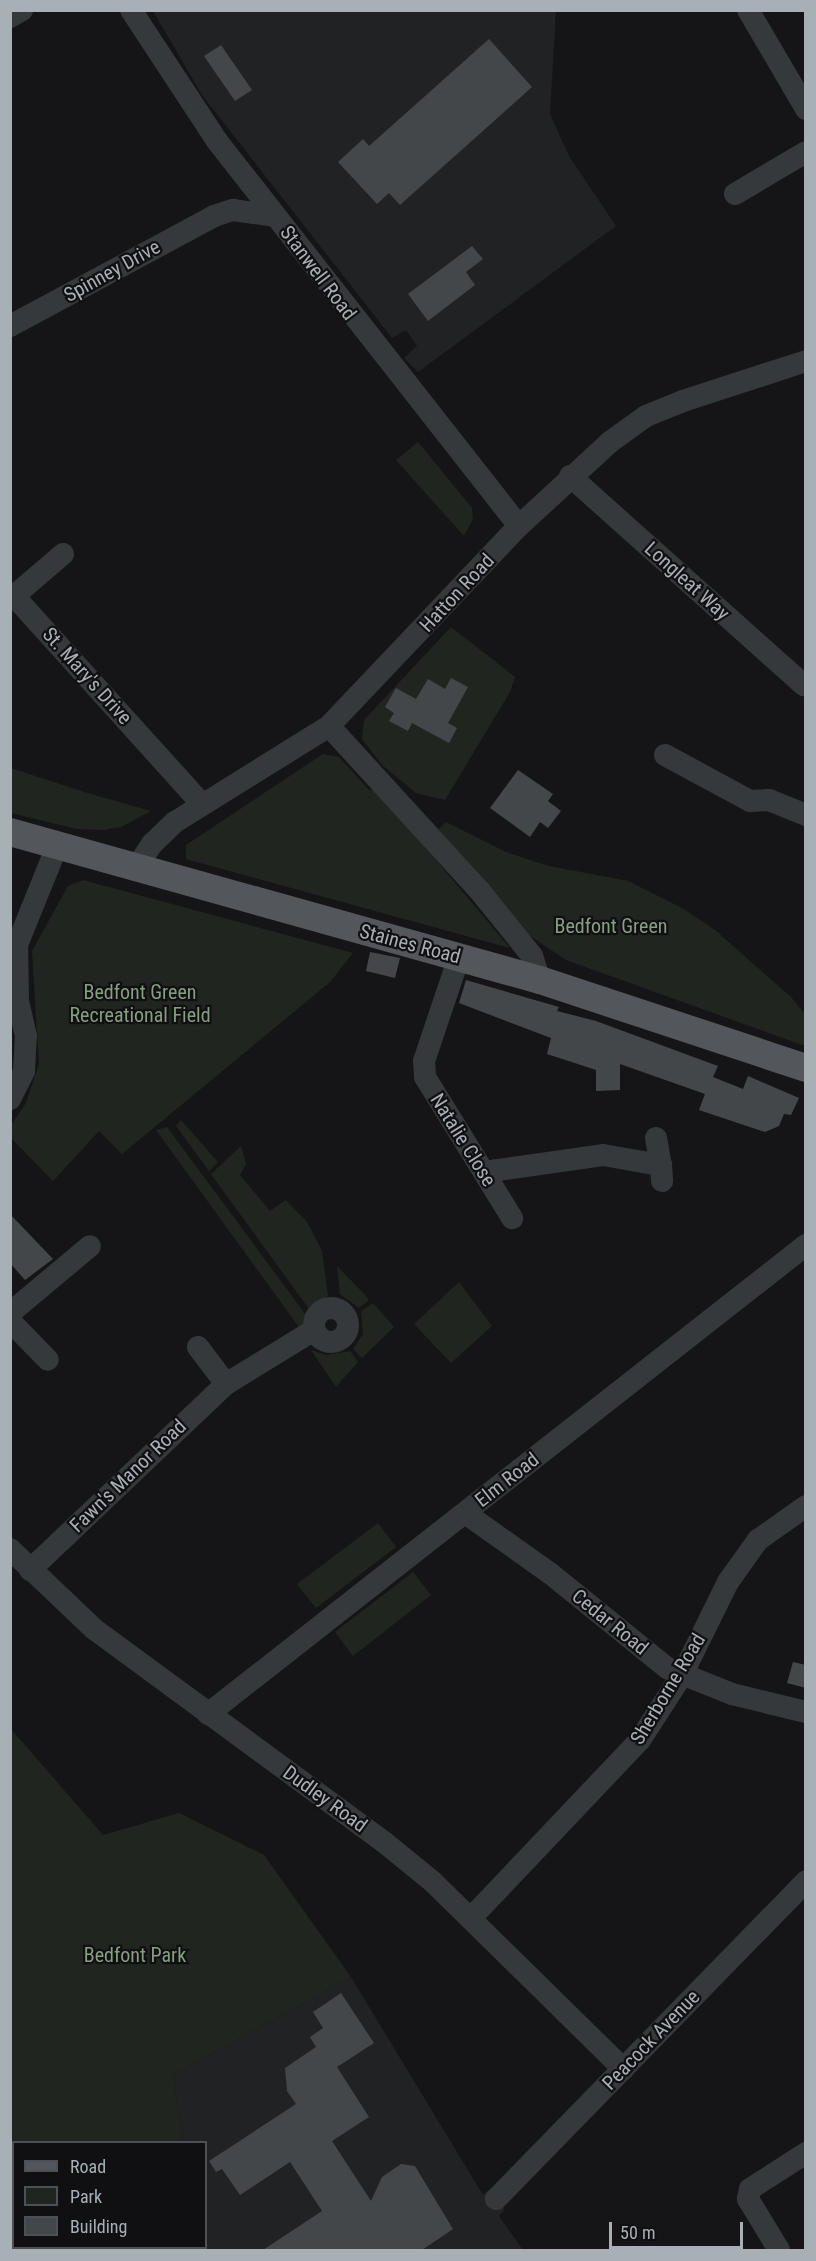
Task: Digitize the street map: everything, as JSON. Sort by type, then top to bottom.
[{"type":"main road","name":"Staines Road","points":[[10,832],[135,870],[540,980],[806,1068]]},
{"type":"street","points":[[10,17],[22,10]]},
{"type":"street","points":[[748,10],[804,102]]},
{"type":"street","name":"Stanwell Road","points":[[131,11],[185,99],[519,526]]},
{"type":"street","points":[[735,194],[806,152]]},
{"type":"street","name":"Spinney Drive","points":[[214,216],[247,181]]},
{"type":"street","name":"Spinney Drive","points":[[10,326],[214,216],[233,210],[275,216]]},
{"type":"street","name":"Hatton Road","points":[[135,870],[152,844],[202,804],[329,726],[519,526],[570,476],[646,416],[806,361]]},
{"type":"street","name":"Longleat Way","points":[[570,476],[804,685]]},
{"type":"street","name":"St. Mary's Drive","points":[[63,554],[15,596],[202,804]]},
{"type":"street","points":[[329,726],[491,905],[532,956],[540,980]]},
{"type":"street","points":[[665,755],[750,801],[769,800],[806,815]]},
{"type":"street","points":[[10,1099],[24,1071],[26,1036],[18,1000],[17,945],[57,846]]},
{"type":"street","name":"Natalie Close","points":[[459,957],[424,1061],[425,1077],[512,1218]]},
{"type":"street","points":[[484,1172],[603,1155],[661,1173],[657,1138]]},
{"type":"street","name":"Elm Road","points":[[208,1714],[806,1245]]},
{"type":"street","points":[[10,1313],[90,1246]]},
{"type":"street","points":[[10,1321],[48,1360]]},
{"type":"street","name":"Fawn's Manor Road","points":[[30,1570],[226,1384],[314,1330]]},
{"type":"street","points":[[198,1347],[226,1384]]},
{"type":"street","name":"Sherborne Road","points":[[471,1918],[603,1783],[640,1740],[681,1675],[728,1582],[758,1540],[806,1506]]},
{"type":"street","name":"Cedar Road","points":[[465,1513],[681,1675],[732,1694],[806,1712]]},
{"type":"street","name":"Dudley Road","points":[[10,1549],[66,1607],[384,1842],[471,1918],[623,2069]]},
{"type":"street","name":"Peacock Avenue","points":[[496,2199],[806,1881]]},
{"type":"street","points":[[779,2250],[748,2199],[750,2189],[806,2153]]},
{"type":"shaded area","points":[[153,11],[556,11],[550,114],[569,156],[616,226],[418,372],[404,358],[417,346],[406,330],[392,338],[202,95]]},
{"type":"shaded area","points":[[351,1977],[483,2195],[487,2191],[505,2209],[499,2216],[523,2250],[199,2250],[207,2249],[207,2141],[183,2141],[173,2075]]},
{"type":"green space","points":[[418,442],[472,508],[473,519],[464,536],[396,460]]},
{"type":"green space","points":[[451,627],[515,677],[510,692],[445,800],[416,793],[382,765],[362,739],[364,720]]},
{"type":"green space","name":"Bedfont Green","points":[[323,754],[339,757],[369,790],[376,789],[510,948],[186,859],[186,845]]},
{"type":"green space","points":[[11,768],[151,811],[121,827],[103,830],[77,829],[11,813]]},
{"type":"green space","name":"Bedfont Green","points":[[446,822],[506,852],[549,866],[628,881],[682,908],[715,930],[791,997],[805,1014],[805,1046],[566,960],[514,925],[438,830]]},
{"type":"green space","name":"Bedfont Green Recreational Field","points":[[83,880],[353,953],[330,982],[122,1154],[99,1131],[53,1181],[11,1138],[11,1125],[26,1103],[39,1064],[32,951],[68,886]]},
{"type":"green space","points":[[181,1120],[218,1162],[209,1171],[176,1126]]},
{"type":"green space","points":[[167,1127],[306,1315],[301,1330],[156,1130]]},
{"type":"green space","points":[[241,1146],[246,1164],[240,1175],[270,1211],[286,1200],[307,1222],[322,1251],[328,1296],[309,1309],[211,1174]]},
{"type":"green space","points":[[337,1266],[368,1298],[368,1301],[359,1308],[340,1294]]},
{"type":"green space","points":[[459,1282],[492,1326],[451,1363],[414,1324]]},
{"type":"green space","points":[[373,1303],[394,1327],[362,1358],[353,1349],[363,1334],[361,1311]]},
{"type":"green space","points":[[311,1350],[326,1355],[350,1351],[358,1362],[336,1387]]},
{"type":"green space","points":[[378,1523],[396,1547],[316,1608],[297,1584]]},
{"type":"green space","points":[[413,1572],[431,1595],[353,1656],[335,1632]]},
{"type":"green space","name":"Bedfont Park","points":[[11,1729],[103,1835],[179,1813],[264,1855],[351,1977],[173,2075],[183,2141],[12,2141],[12,2249],[199,2250],[11,2250]]},
{"type":"building","points":[[489,39],[532,87],[400,205],[389,193],[377,204],[338,162],[363,139],[369,146]]},
{"type":"building","points":[[221,45],[252,90],[235,101],[204,56]]},
{"type":"building","points":[[472,246],[483,259],[466,272],[475,285],[428,321],[408,294]]},
{"type":"building","points":[[451,678],[468,687],[448,723],[457,728],[449,743],[412,723],[408,731],[389,721],[394,713],[385,707],[396,688],[416,699],[428,679],[445,689]]},
{"type":"building","points":[[518,770],[553,794],[548,801],[561,811],[548,828],[540,822],[530,837],[490,808]]},
{"type":"building","points":[[370,952],[400,958],[395,978],[366,971]]},
{"type":"building","points":[[466,980],[559,1007],[557,1011],[596,1021],[718,1066],[713,1077],[743,1089],[748,1076],[799,1098],[791,1115],[784,1114],[779,1126],[765,1132],[699,1110],[705,1094],[620,1064],[620,1090],[596,1091],[596,1070],[547,1054],[551,1038],[459,1003]]},
{"type":"building","points":[[10,1214],[53,1259],[25,1280],[10,1263]]},
{"type":"building","points":[[793,1662],[806,1665],[806,1688],[787,1683]]},
{"type":"building","points":[[341,1993],[374,2043],[337,2067],[369,2117],[332,2141],[371,2201],[382,2177],[401,2164],[415,2166],[453,2229],[422,2250],[263,2250],[322,2211],[290,2162],[240,2195],[222,2169],[216,2172],[209,2161],[296,2104],[287,2091],[285,2068],[316,2047],[310,2037],[323,2028],[313,2012]]}]
